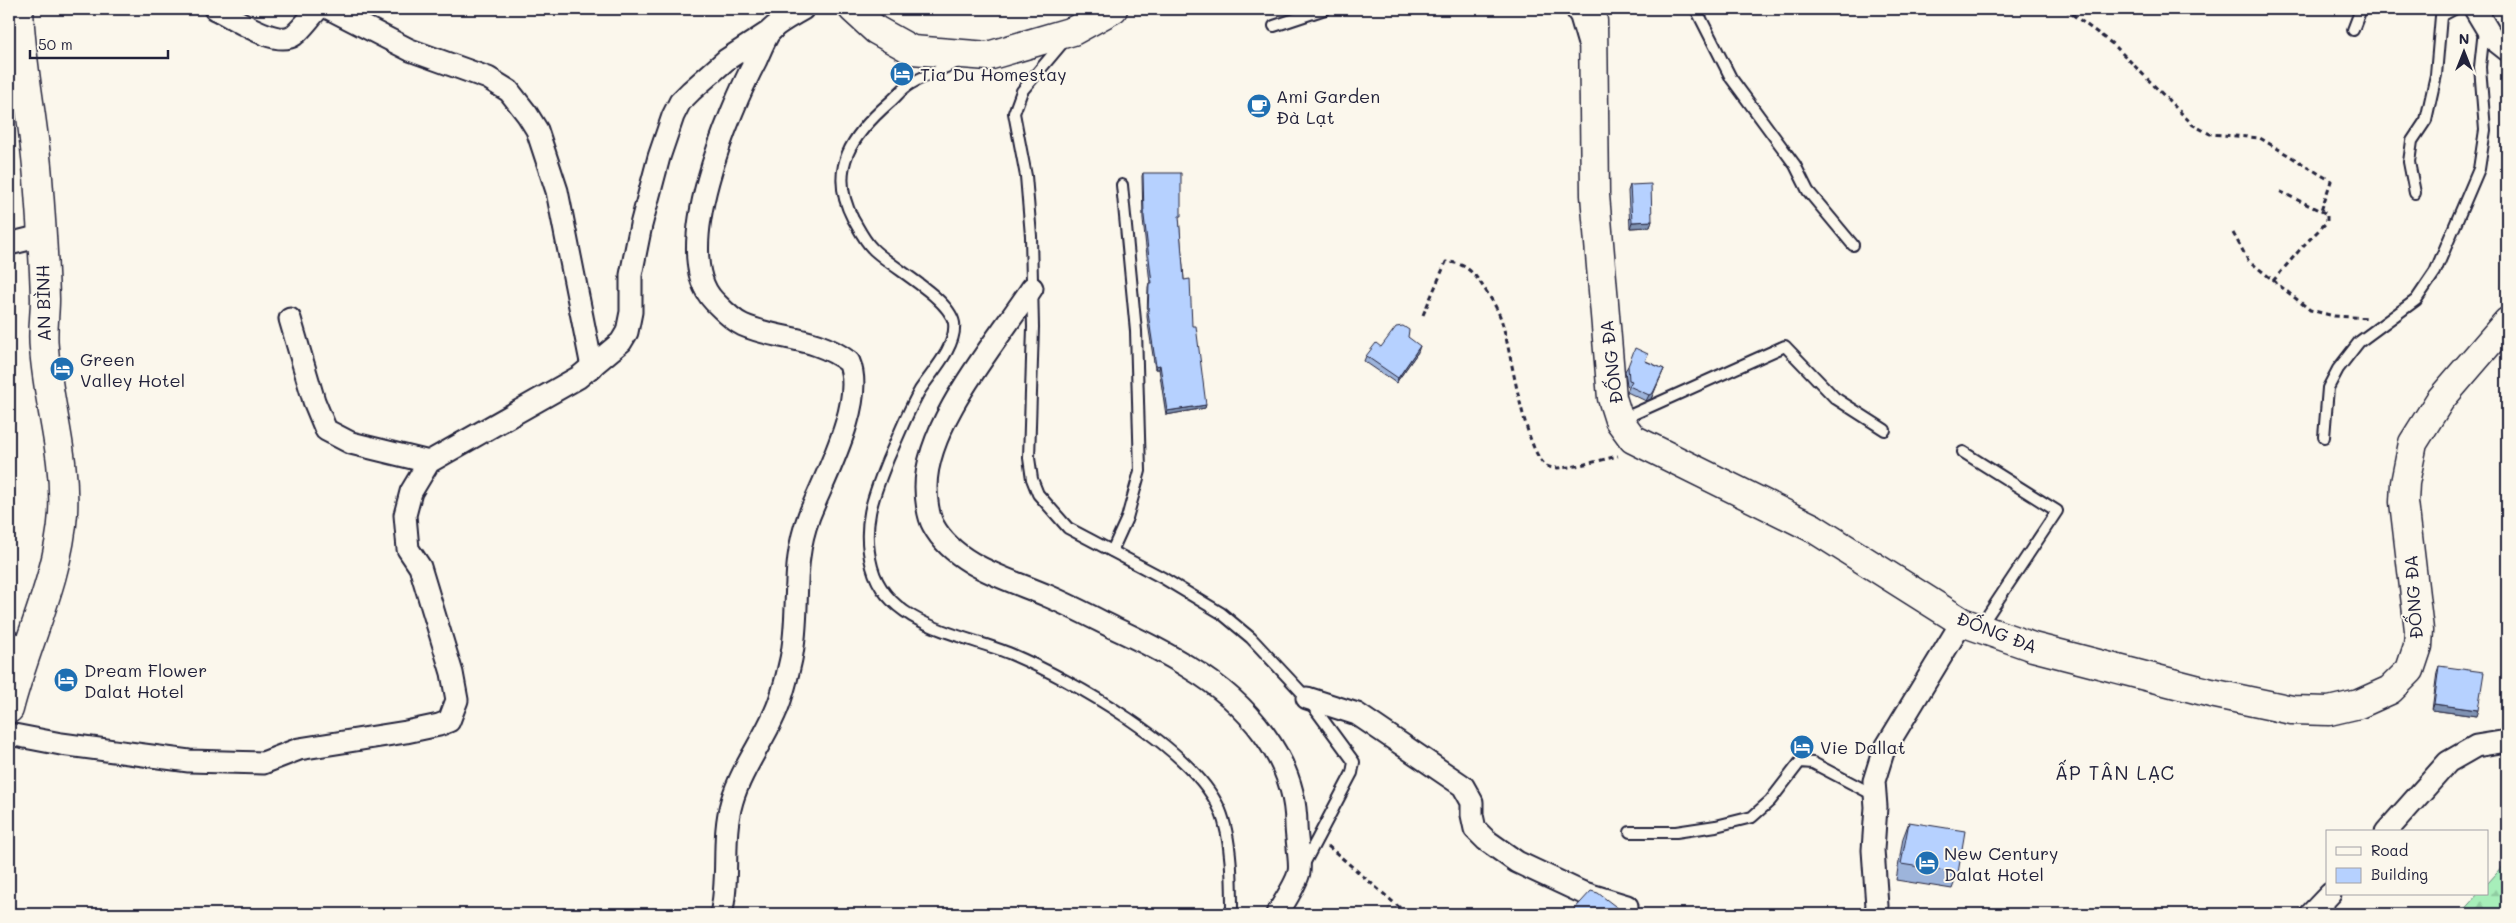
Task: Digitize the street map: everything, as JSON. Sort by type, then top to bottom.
[{"type":"street","name":"AN BÌNH","points":[[9,709],[20,667],[55,563],[63,514],[62,458],[43,347],[45,297],[38,177],[31,109],[21,47],[19,9]]},
{"type":"street","points":[[215,9],[267,36],[284,38],[293,35],[318,9]]},
{"type":"street","points":[[330,9],[410,50],[488,78],[508,91],[527,114],[537,130],[556,191],[592,367]]},
{"type":"street","points":[[9,734],[60,744],[190,761],[263,763],[299,749],[344,740],[406,732],[450,721],[457,700],[452,673],[420,567],[408,549],[405,515],[411,492],[429,462],[496,426],[579,377],[621,342],[627,332],[631,312],[632,275],[641,225],[672,116],[690,91],[726,60],[803,9]]},
{"type":"street","points":[[853,9],[876,30],[912,50],[988,56],[1073,31],[1113,9]]},
{"type":"street","name":"ĐỐNG ĐA","points":[[1587,12],[1593,80],[1595,195],[1612,398],[1619,420],[1633,439],[1813,528],[1971,625],[2033,647],[2211,693],[2292,710],[2329,711],[2359,704],[2390,690],[2410,670],[2418,646],[2419,630],[2416,593],[2404,502],[2405,483],[2413,443],[2440,400],[2507,322]]},
{"type":"street","points":[[2480,18],[2493,38],[2507,50]]},
{"type":"street","points":[[721,914],[724,900],[725,865],[731,803],[741,779],[775,713],[787,677],[792,656],[799,550],[809,515],[840,440],[850,405],[853,375],[850,362],[831,350],[801,339],[758,330],[741,324],[712,299],[700,279],[698,250],[706,186],[721,134],[742,87],[772,30]]},
{"type":"street","points":[[9,244],[41,236]]},
{"type":"street","points":[[1032,288],[1010,323],[980,360],[938,438],[926,486],[932,524],[944,539],[964,558],[993,573],[1059,601],[1191,668],[1233,702],[1260,730],[1278,753],[1288,777],[1296,809],[1296,845],[1299,872],[1277,914]]},
{"type":"street","points":[[290,319],[314,401],[326,430],[351,443],[429,462]]},
{"type":"street","points":[[1875,914],[1877,906],[1873,850],[1876,807],[1874,781],[1883,752],[1971,625]]},
{"type":"street","points":[[9,641],[20,667]]},
{"type":"street","points":[[1307,698],[1358,714],[1463,786],[1472,802],[1475,829],[1517,862],[1581,892],[1627,906]]},
{"type":"street","points":[[2388,830],[2448,762],[2476,746],[2507,741]]},
{"type":"street","points":[[2311,914],[2328,896]]},
{"type":"lane","points":[[1274,26],[1325,9]]},
{"type":"lane","points":[[1696,9],[1730,78],[1795,165],[1808,191],[1854,245]]},
{"type":"lane","points":[[2353,30],[2361,9]]},
{"type":"lane","points":[[2415,193],[2409,162],[2412,142],[2426,120],[2436,75],[2441,16],[2454,9]]},
{"type":"lane","points":[[2324,437],[2328,388],[2338,369],[2359,342],[2416,300],[2435,272],[2479,170],[2485,130],[2480,67],[2480,18]]},
{"type":"lane","points":[[1073,31],[1022,91],[1014,114],[1026,176],[1032,288],[1029,458],[1032,480],[1038,494],[1068,528],[1163,578],[1221,613],[1251,638],[1307,698],[1354,762],[1352,773],[1299,872]]},
{"type":"lane","points":[[974,55],[906,86],[874,116],[858,135],[846,154],[842,170],[841,184],[844,199],[864,238],[873,249],[916,281],[949,311],[954,323],[953,335],[946,351],[905,415],[875,488],[868,517],[868,545],[872,568],[881,588],[909,613],[958,637],[1012,655],[1044,670],[1084,692],[1172,749],[1209,790],[1221,811],[1233,882],[1232,914]]},
{"type":"lane","points":[[1112,551],[1127,518],[1140,471],[1136,331],[1122,185]]},
{"type":"lane","points":[[1619,420],[1785,346],[1835,398],[1885,430]]},
{"type":"lane","points":[[1963,452],[2057,512],[1971,625]]},
{"type":"lane","points":[[1630,832],[1676,832],[1716,826],[1752,817],[1770,801],[1800,762],[1813,763],[1874,795]]},
{"type":"path","points":[[2065,9],[2114,45],[2193,125],[2210,134],[2260,138],[2332,181],[2321,211]]},
{"type":"path","points":[[2273,281],[2303,246],[2327,222],[2327,214],[2279,191]]},
{"type":"path","points":[[2233,233],[2248,260],[2310,310],[2334,316],[2389,320]]},
{"type":"path","points":[[1423,315],[1441,268],[1446,262],[1455,262],[1466,267],[1476,277],[1489,295],[1500,319],[1528,431],[1540,459],[1547,466],[1562,468],[1621,456],[1639,442]]},
{"type":"path","points":[[1318,837],[1407,914]]},
{"type":"green space","points":[[2507,862],[2507,914],[2460,914],[2476,896],[2488,896],[2488,883]]},
{"type":"building","points":[[1143,173],[1181,173],[1181,216],[1179,216],[1184,280],[1190,279],[1192,326],[1196,326],[1206,405],[1167,411],[1160,365],[1156,366],[1148,313],[1149,283],[1152,283],[1144,216]]},
{"type":"building","points":[[1651,184],[1652,221],[1632,222],[1630,185]]},
{"type":"building","points":[[1403,326],[1409,330],[1408,337],[1420,346],[1398,378],[1366,356],[1376,343],[1381,347],[1396,327]]},
{"type":"building","points":[[1635,348],[1648,354],[1645,361],[1664,369],[1653,393],[1649,395],[1629,386],[1632,381],[1629,380],[1628,366]]},
{"type":"building","points":[[2439,666],[2484,672],[2478,710],[2434,704]]},
{"type":"building","points":[[1909,822],[1965,831],[1958,873],[1901,864]]},
{"type":"building","points":[[1591,891],[1598,893],[1619,909],[1615,914],[1570,914]]},
{"type":"place","name":"Tia Du Homestay","points":[[902,74]]},
{"type":"place","name":"Ami Garden Đà Lạt","points":[[1259,106]]},
{"type":"place","name":"Green Valley Hotel","points":[[62,369]]},
{"type":"place","name":"Dream Flower Dalat Hotel","points":[[66,680]]},
{"type":"place","name":"Vie Dallat","points":[[1802,747]]},
{"type":"place","name":"New Century Dalat Hotel","points":[[1927,863]]},
{"type":"district","name":"ẤP TÂN LẠC","points":[[2115,772]]}]
